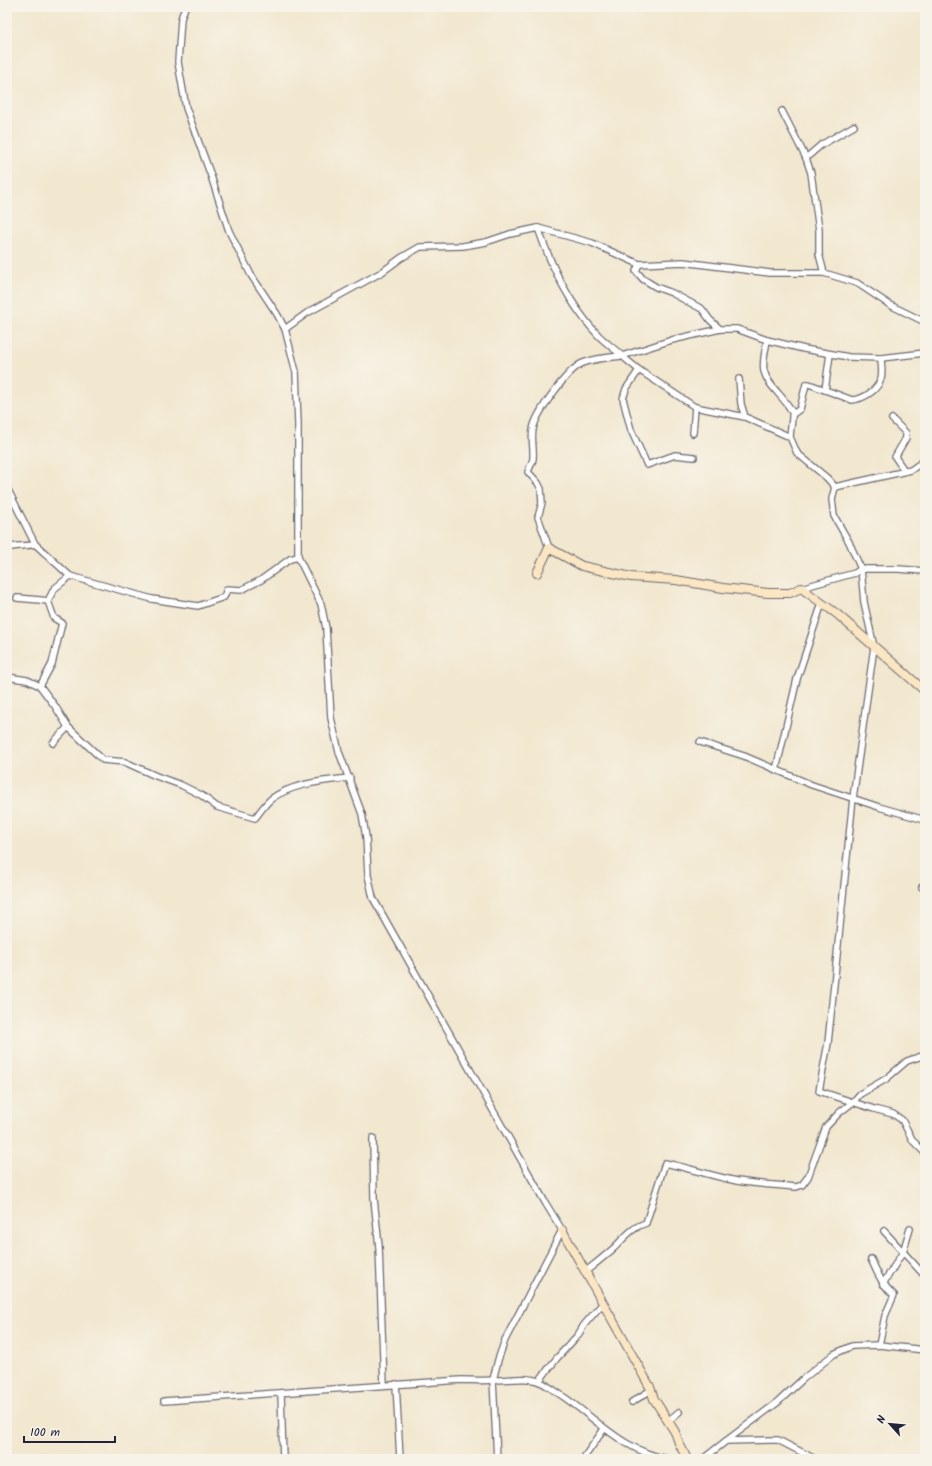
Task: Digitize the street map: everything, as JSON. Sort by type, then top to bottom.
[{"type":"street","points":[[185,7],[180,19],[178,62],[186,108],[229,230],[251,275],[277,314],[285,329],[296,372],[298,424],[298,557],[321,604],[326,628],[331,718],[339,752],[350,778],[362,814],[366,837],[368,875],[373,898],[603,1303],[651,1390],[654,1399],[675,1432],[687,1459]]},
{"type":"street","points":[[782,111],[806,158],[811,173],[819,230],[819,254],[824,272]]},
{"type":"street","points":[[806,158],[821,145],[854,126]]},
{"type":"street","points":[[285,329],[307,313],[382,272],[401,258],[420,247],[463,246],[486,242],[510,234],[538,228],[592,243],[639,264],[683,262],[770,274],[824,272],[857,283],[890,305],[925,322]]},
{"type":"street","points":[[538,228],[547,254],[580,312],[599,336],[622,356],[639,370],[695,407],[745,416],[790,437]]},
{"type":"street","points":[[639,264],[636,271],[643,279],[656,287],[672,293],[702,309],[710,320],[720,329]]},
{"type":"street","points":[[925,353],[881,358],[849,358],[767,340],[737,329],[720,329],[672,340],[622,356],[601,358],[582,363],[566,376],[545,404],[533,429],[533,460],[528,472],[538,482],[541,489],[542,503],[538,517],[549,548],[582,566],[631,577],[676,580],[723,588],[768,593],[790,593],[801,588],[855,573],[861,569],[925,571]]},
{"type":"street","points":[[767,340],[764,370],[768,380],[782,397],[792,414],[790,437],[797,453],[827,478],[835,487]]},
{"type":"street","points":[[825,390],[830,354]]},
{"type":"street","points":[[792,414],[800,409],[806,384],[852,400],[860,399],[869,394],[877,386],[881,378],[881,358]]},
{"type":"street","points":[[639,370],[626,389],[623,399],[631,430],[647,465],[675,455],[694,457]]},
{"type":"street","points":[[739,379],[741,404],[745,416]]},
{"type":"street","points":[[693,433],[695,407]]},
{"type":"street","points":[[892,419],[906,433],[906,438],[895,457],[904,470]]},
{"type":"street","points":[[835,487],[857,483],[904,470],[911,470],[925,460]]},
{"type":"street","points":[[835,487],[832,500],[834,516],[849,542],[861,569],[864,602],[874,647],[853,798],[828,1043],[818,1091],[874,1110],[893,1114],[902,1120],[913,1141],[925,1153]]},
{"type":"street","points":[[7,488],[35,544],[70,576],[152,599],[198,606],[224,597],[227,589],[241,590],[261,580],[290,559],[298,557]]},
{"type":"street","points":[[7,548],[35,544]]},
{"type":"street","points":[[537,573],[549,548]]},
{"type":"street","points":[[40,686],[52,664],[62,623],[54,618],[48,601],[54,589],[70,576]]},
{"type":"street","points":[[801,588],[837,614],[925,691]]},
{"type":"street","points":[[18,598],[48,601]]},
{"type":"street","points":[[776,770],[798,679],[822,603]]},
{"type":"street","points":[[7,677],[27,680],[40,686],[68,727],[103,760],[125,762],[181,785],[201,795],[217,807],[255,818],[271,800],[290,788],[330,780],[350,778]]},
{"type":"street","points":[[53,743],[68,727]]},
{"type":"street","points":[[700,742],[744,756],[812,785],[925,820]]},
{"type":"street","points":[[585,1272],[603,1258],[638,1225],[646,1223],[664,1163],[738,1181],[796,1187],[802,1185],[808,1177],[826,1127],[839,1113],[853,1102],[860,1094],[886,1079],[907,1062],[925,1055]]},
{"type":"street","points":[[373,1138],[374,1199],[379,1247],[384,1385]]},
{"type":"street","points":[[883,1284],[903,1252],[910,1229]]},
{"type":"street","points":[[497,1459],[493,1380],[498,1360],[505,1340],[562,1230]]},
{"type":"street","points":[[884,1231],[925,1276]]},
{"type":"street","points":[[871,1259],[886,1289],[894,1295],[885,1316],[878,1345]]},
{"type":"street","points":[[539,1381],[603,1303]]},
{"type":"street","points":[[703,1459],[778,1402],[834,1354],[852,1346],[878,1345],[925,1350]]},
{"type":"street","points":[[164,1401],[461,1380],[531,1379],[539,1381],[578,1406],[604,1429],[634,1449],[668,1459]]},
{"type":"street","points":[[396,1384],[400,1459]]},
{"type":"street","points":[[632,1402],[651,1390]]},
{"type":"street","points":[[281,1393],[283,1459]]},
{"type":"street","points":[[668,1422],[679,1412]]},
{"type":"street","points":[[583,1459],[604,1429]]},
{"type":"street","points":[[726,1441],[778,1440],[815,1459]]}]
